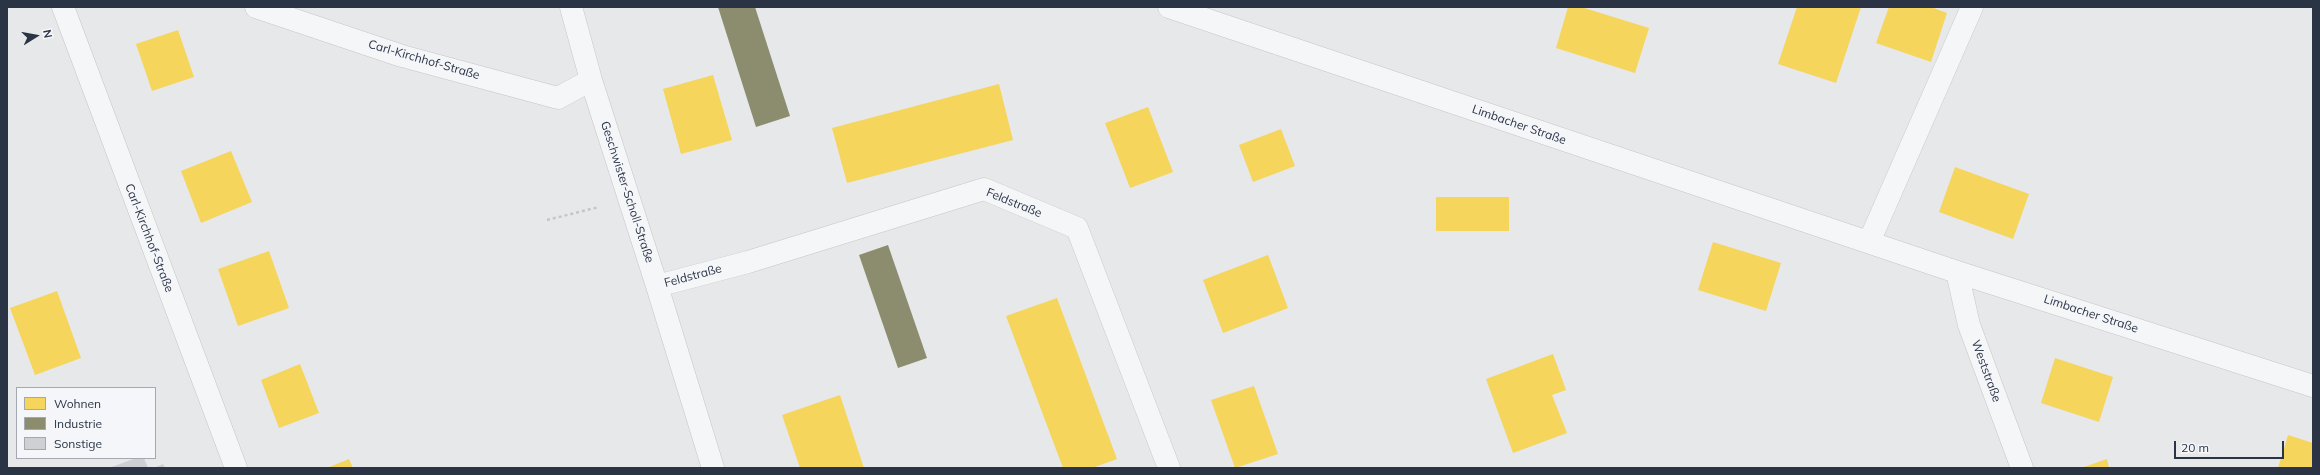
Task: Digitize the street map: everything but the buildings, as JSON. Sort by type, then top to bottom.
[{"type":"street","name":"Carl-Kirchhof-Straße","points":[[62,7],[236,468]]},
{"type":"street","name":"Carl-Kirchhof-Straße","points":[[256,7],[402,56],[558,98],[590,80]]},
{"type":"street","name":"Geschwister-Scholl-Straße","points":[[571,7],[590,80],[657,286],[713,468]]},
{"type":"street","name":"Limbacher Straße","points":[[1169,7],[1957,272],[2313,386]]},
{"type":"street","points":[[1869,242],[1972,7]]},
{"type":"street","name":"Feldstraße","points":[[657,286],[748,262],[984,189],[1077,228],[1169,468]]},
{"type":"street","name":"Weststraße","points":[[1957,272],[1969,325],[2022,468]]},
{"type":"path","points":[[547,220],[629,199]]}]
